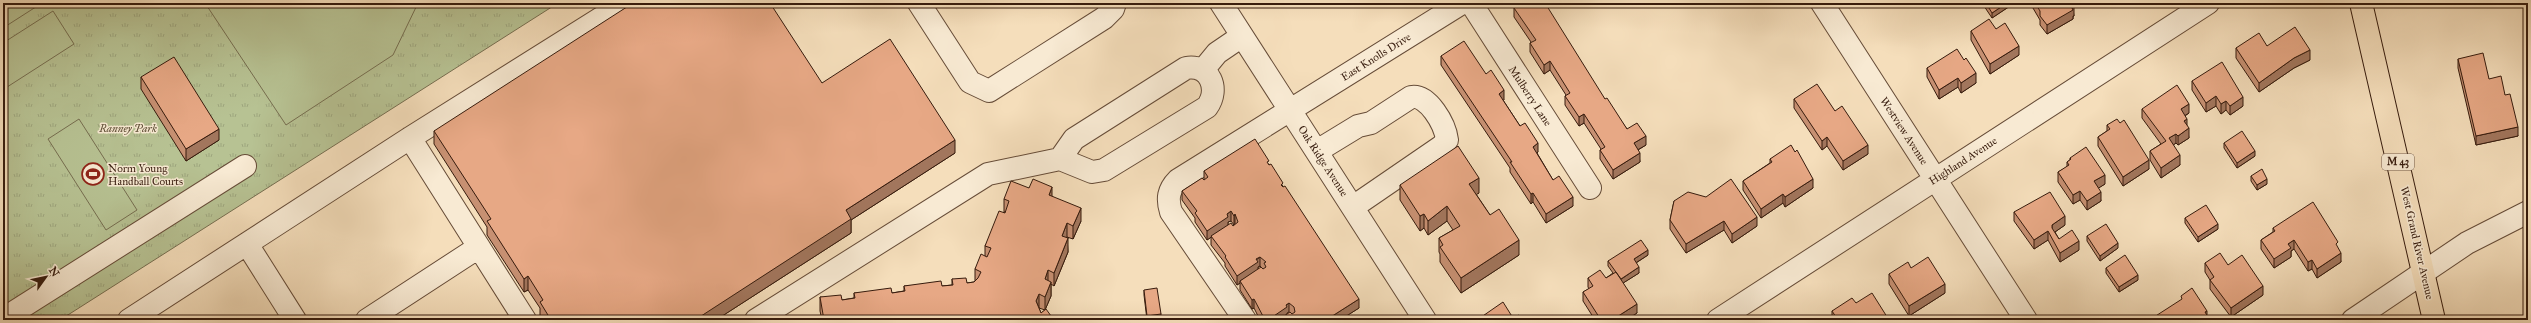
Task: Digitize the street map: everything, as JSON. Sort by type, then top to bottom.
[{"type":"main road","name":"West Grand River Avenue","points":[[2361,3],[2434,320]]},
{"type":"street","points":[[129,320],[410,138],[625,3]]},
{"type":"street","points":[[919,3],[970,82],[989,91],[1104,18],[1113,9],[1115,3]]},
{"type":"street","name":"Oak Ridge Avenue","points":[[1221,3],[1425,320]]},
{"type":"street","name":"East Knolls Drive","points":[[1245,320],[1171,212],[1168,201],[1171,188],[1178,180],[1291,111],[1462,3]]},
{"type":"street","name":"Mulberry Lane","points":[[1471,3],[1590,188]]},
{"type":"street","name":"Westview Avenue","points":[[1822,3],[2026,320]]},
{"type":"street","name":"Highland Avenue","points":[[1718,320],[2208,3]]},
{"type":"street","points":[[1203,70],[1217,53],[1242,36]]},
{"type":"street","points":[[756,320],[988,174],[1060,159],[1092,172],[1099,173],[1207,107],[1214,93],[1213,84],[1203,70],[1196,66],[1186,68],[1074,139],[1060,159]]},
{"type":"street","points":[[1317,151],[1358,126],[1371,123],[1411,97],[1418,96],[1425,100],[1429,106],[1446,132],[1447,140],[1442,146],[1353,206]]},
{"type":"street","points":[[410,138],[525,320]]},
{"type":"street","points":[[3,319],[245,166]]},
{"type":"street","points":[[2353,320],[2467,243],[2528,212]]},
{"type":"street","points":[[247,244],[295,320]]},
{"type":"street","points":[[367,320],[479,247]]},
{"type":"green space","name":"Ranney Park","points":[[3,3],[558,3],[60,320],[3,320]]},
{"type":"green space","points":[[3,3],[42,3],[3,28]]},
{"type":"green space","points":[[205,3],[418,3],[393,55],[286,125]]},
{"type":"green space","points":[[53,11],[74,44],[4,89],[3,43]]},
{"type":"green space","name":"Norm Young Handball Courts","points":[[79,119],[137,210],[106,230],[48,139]]},
{"type":"building","points":[[633,3],[770,3],[822,83],[890,39],[955,140],[846,210],[851,219],[695,320],[551,320],[540,302],[543,300],[528,276],[524,279],[487,221],[491,219],[434,131]]},
{"type":"building","points":[[1522,3],[1545,3],[1605,99],[1607,98],[1627,129],[1637,123],[1646,136],[1634,143],[1640,153],[1613,170],[1600,150],[1605,147],[1584,114],[1579,117],[1565,96],[1570,93],[1550,61],[1544,65],[1530,43],[1536,40],[1514,8]]},
{"type":"building","points":[[1986,3],[2007,3],[1992,13]]},
{"type":"building","points":[[2035,3],[2072,3],[2074,7],[2072,8],[2073,10],[2047,25],[2040,16],[2040,11]]},
{"type":"building","points":[[1989,19],[1996,29],[2005,23],[2019,46],[1990,64],[1971,31]]},
{"type":"building","points":[[2295,27],[2310,50],[2294,58],[2259,83],[2236,48],[2259,33],[2267,46]]},
{"type":"building","points":[[1464,41],[1486,74],[1491,70],[1504,90],[1499,94],[1520,126],[1525,123],[1538,143],[1533,147],[1553,180],[1559,176],[1573,197],[1546,214],[1533,193],[1531,194],[1510,162],[1512,162],[1441,56]]},
{"type":"building","points":[[1957,49],[1964,60],[1966,58],[1976,73],[1961,83],[1958,78],[1939,90],[1927,68]]},
{"type":"building","points":[[2483,53],[2489,79],[2501,76],[2505,95],[2510,94],[2518,127],[2476,136],[2458,59]]},
{"type":"building","points":[[174,57],[219,129],[186,149],[141,77]]},
{"type":"building","points":[[2528,58],[2528,68],[2524,60]]},
{"type":"building","points":[[2222,62],[2243,97],[2230,106],[2226,101],[2221,104],[2216,96],[2206,103],[2192,81]]},
{"type":"building","points":[[1817,84],[1835,111],[1842,106],[1868,145],[1843,161],[1827,137],[1822,141],[1794,99]]},
{"type":"building","points":[[2177,85],[2189,104],[2181,109],[2187,119],[2184,121],[2189,128],[2178,136],[2176,134],[2169,138],[2180,155],[2161,168],[2150,151],[2166,141],[2142,109]]},
{"type":"building","points":[[2117,119],[2120,123],[2124,120],[2149,160],[2123,177],[2098,137],[2110,129],[2107,125]]},
{"type":"building","points":[[2242,131],[2255,151],[2237,163],[2224,143]]},
{"type":"building","points":[[1255,139],[1269,161],[1267,162],[1269,165],[1271,164],[1283,183],[1281,185],[1283,187],[1285,186],[1359,299],[1326,320],[1278,320],[1290,312],[1292,314],[1295,312],[1294,307],[1289,303],[1286,305],[1287,307],[1268,320],[1265,320],[1254,299],[1252,300],[1240,281],[1261,267],[1263,269],[1266,267],[1264,263],[1266,262],[1260,257],[1256,259],[1258,262],[1237,276],[1225,257],[1226,256],[1211,236],[1231,223],[1233,226],[1238,222],[1235,214],[1234,216],[1231,211],[1227,214],[1228,217],[1207,231],[1195,213],[1197,211],[1182,191],[1202,178],[1204,180],[1208,177],[1204,171]]},
{"type":"building","points":[[1791,145],[1795,152],[1797,150],[1813,179],[1785,197],[1783,194],[1761,209],[1743,181],[1772,162],[1770,159]]},
{"type":"building","points":[[1458,146],[1479,178],[1469,184],[1490,215],[1499,209],[1519,240],[1461,278],[1440,247],[1443,245],[1439,238],[1460,226],[1447,206],[1428,221],[1424,214],[1420,216],[1400,185]]},
{"type":"building","points":[[2086,147],[2105,175],[2094,181],[2101,192],[2087,201],[2080,191],[2073,195],[2058,172],[2069,165],[2067,162],[2071,159],[2070,158]]},
{"type":"building","points":[[2262,169],[2267,179],[2257,185],[2251,176]]},
{"type":"building","points":[[1033,179],[1052,187],[1049,195],[1081,208],[1073,226],[1067,223],[1062,236],[1068,238],[1054,273],[1048,270],[1045,279],[1051,282],[1045,297],[1039,294],[1036,301],[1041,313],[1046,309],[1054,320],[824,320],[820,297],[841,295],[842,300],[855,298],[854,293],[891,288],[892,293],[905,291],[904,286],[941,281],[942,286],[953,285],[952,279],[966,278],[967,283],[974,282],[981,272],[975,269],[981,254],[987,257],[991,248],[985,246],[999,211],[1005,213],[1009,201],[1004,199],[1011,181],[1029,188]]},
{"type":"building","points":[[1731,179],[1757,217],[1732,234],[1724,221],[1686,244],[1670,220],[1674,201],[1688,192],[1706,197]]},
{"type":"building","points":[[2050,192],[2065,216],[2052,225],[2052,228],[2059,239],[2072,230],[2079,241],[2060,253],[2048,231],[2034,240],[2014,212]]},
{"type":"building","points":[[2313,202],[2338,242],[2336,244],[2341,253],[2317,269],[2312,260],[2308,262],[2294,240],[2288,244],[2291,248],[2274,259],[2261,240],[2275,231],[2273,228]]},
{"type":"building","points":[[2206,205],[2218,224],[2198,237],[2185,218]]},
{"type":"building","points":[[2106,224],[2118,243],[2100,256],[2087,236]]},
{"type":"building","points":[[1641,240],[1648,250],[1634,259],[1639,267],[1621,279],[1608,261]]},
{"type":"building","points":[[2220,253],[2228,265],[2242,255],[2263,286],[2231,308],[2210,280],[2214,277],[2205,263]]},
{"type":"building","points":[[2125,255],[2138,275],[2119,287],[2106,268]]},
{"type":"building","points":[[1928,257],[1945,284],[1909,306],[1889,274],[1908,262],[1911,268]]},
{"type":"building","points":[[1600,270],[1606,278],[1616,272],[1637,304],[1612,320],[1601,320],[1583,292],[1593,286],[1588,278]]},
{"type":"building","points":[[1157,288],[1161,314],[1147,316],[1144,290]]},
{"type":"building","points":[[2192,288],[2207,311],[2205,312],[2208,317],[2205,320],[2151,319],[2182,299],[2181,296]]},
{"type":"building","points":[[1872,293],[1889,320],[1838,320],[1832,311],[1852,298],[1856,303]]},
{"type":"building","points":[[1503,302],[1513,318],[1519,315],[1523,320],[1477,320]]},
{"type":"building","points":[[1393,317],[1395,320],[1388,320]]},
{"type":"place","name":"Norm Young Handball Courts","points":[[93,174]]}]
